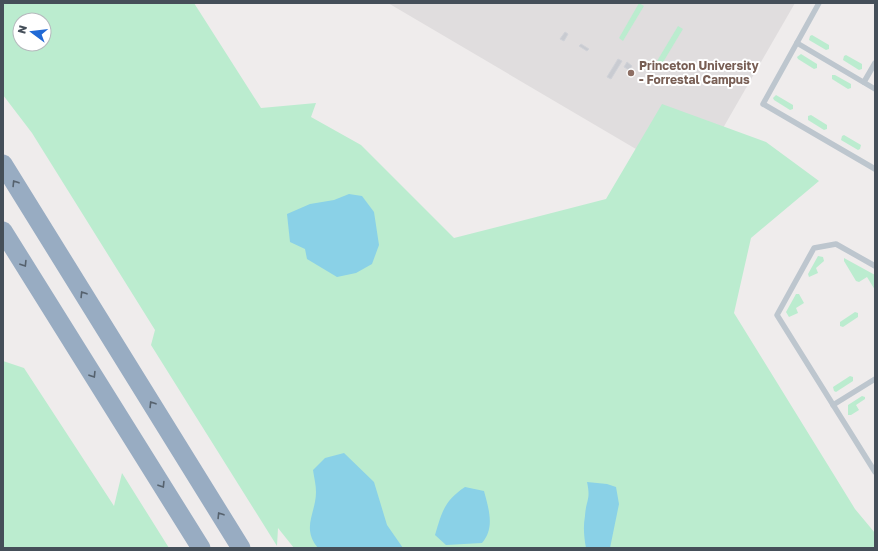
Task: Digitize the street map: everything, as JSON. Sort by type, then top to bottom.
[{"type":"highway","points":[[3,164],[240,548]]},
{"type":"highway","points":[[3,231],[201,548]]},
{"type":"lane","points":[[819,3],[763,104],[875,169]]},
{"type":"lane","points":[[797,43],[875,89]]},
{"type":"lane","points":[[864,82],[875,63]]},
{"type":"lane","points":[[875,266],[836,244],[814,248],[777,314],[875,472]]},
{"type":"lane","points":[[833,405],[875,378]]},
{"type":"shaded area","name":"Princeton University - Forrestal Campus","points":[[388,3],[795,3],[692,182]]},
{"type":"green space","points":[[3,3],[194,3],[261,108],[316,103],[311,117],[361,145],[454,238],[606,199],[662,104],[766,142],[819,181],[751,238],[734,313],[855,509],[875,533],[875,548],[294,548],[278,528],[277,546],[151,345],[155,330],[32,133],[3,95]]},
{"type":"green space","points":[[639,3],[644,6],[623,41],[619,38]]},
{"type":"green space","points":[[678,26],[683,29],[662,64],[657,61]]},
{"type":"green space","points":[[812,35],[829,45],[829,49],[826,50],[809,40],[810,36]]},
{"type":"green space","points":[[801,54],[817,64],[817,68],[814,69],[798,59],[797,57]]},
{"type":"green space","points":[[846,55],[862,64],[862,69],[859,70],[843,60],[844,56]]},
{"type":"green space","points":[[832,75],[835,75],[851,84],[851,88],[848,89],[832,79]]},
{"type":"green space","points":[[776,95],[793,105],[793,109],[790,110],[774,100],[773,98]]},
{"type":"green space","points":[[811,115],[827,125],[827,129],[824,130],[808,120],[808,116]]},
{"type":"green space","points":[[844,135],[861,145],[860,149],[858,150],[841,140],[842,136]]},
{"type":"green space","points":[[818,256],[823,257],[824,261],[816,268],[818,273],[809,277],[808,274]]},
{"type":"green space","points":[[844,258],[875,275],[875,290],[867,277],[859,282],[856,281],[844,261]]},
{"type":"green space","points":[[796,294],[799,294],[804,303],[796,308],[798,313],[789,317],[786,312]]},
{"type":"green space","points":[[855,312],[858,313],[858,317],[843,327],[840,326],[840,322]]},
{"type":"green space","points":[[3,361],[24,368],[114,506],[122,473],[169,548],[3,548]]},
{"type":"green space","points":[[850,376],[853,377],[853,381],[836,392],[834,391],[833,387]]},
{"type":"green space","points":[[862,396],[865,397],[865,399],[856,405],[859,410],[851,415],[848,415],[848,405]]},
{"type":"water","points":[[349,194],[362,196],[374,212],[379,245],[372,264],[356,273],[337,277],[307,259],[305,249],[290,242],[287,214],[310,204],[334,200]]},
{"type":"water","points":[[344,453],[374,482],[387,525],[403,548],[318,548],[313,541],[310,527],[316,492],[313,470],[325,458]]},
{"type":"water","points":[[587,482],[607,484],[616,487],[619,504],[610,548],[586,548],[584,528],[588,496]]},
{"type":"water","points":[[465,487],[484,491],[488,505],[490,525],[486,537],[482,543],[446,545],[435,535],[448,502]]},
{"type":"building","points":[[565,32],[568,34],[564,41],[560,39]]},
{"type":"building","points":[[581,44],[589,49],[587,51],[579,46]]},
{"type":"building","points":[[618,59],[622,61],[611,79],[607,77]]},
{"type":"building","points":[[627,62],[632,66],[629,70],[624,67]]},
{"type":"place","name":"Princeton University - Forrestal Campus","points":[[631,73]]}]
